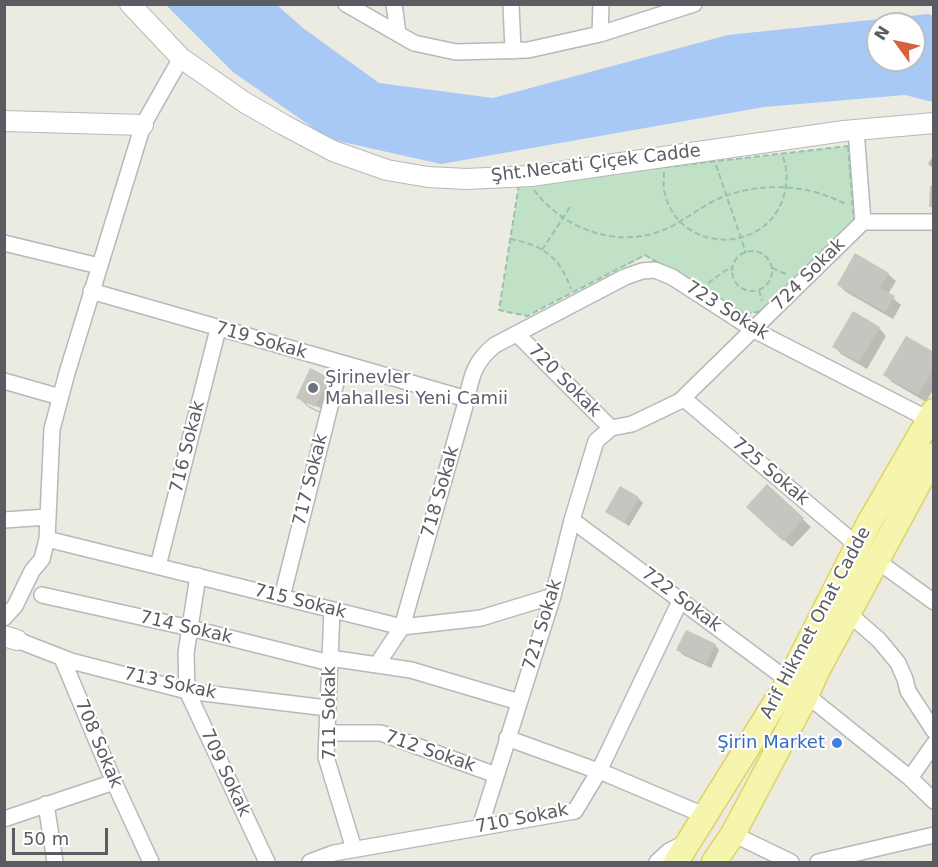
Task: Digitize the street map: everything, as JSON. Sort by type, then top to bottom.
[{"type":"main road","name":"Arif Hikmet Onat Cadde","points":[[676,862],[706,816],[798,688],[817,671],[848,613],[867,553],[869,523],[932,418]]},
{"type":"main road","name":"Arif Hikmet Onat Cadde","points":[[714,862],[734,834],[798,688],[867,553],[933,455]]},
{"type":"street","name":"Şht.Necati Çiçek Cadde","points":[[130,4],[182,58],[244,102],[333,151],[387,170],[428,177],[466,179],[531,176],[856,130],[933,123]]},
{"type":"street","points":[[346,4],[414,43],[456,52],[528,50],[600,34],[694,4]]},
{"type":"street","points":[[394,4],[398,34]]},
{"type":"street","points":[[512,4],[513,51]]},
{"type":"street","points":[[600,34],[601,4]]},
{"type":"street","points":[[4,618],[15,606],[32,571],[42,559],[48,517],[52,429],[60,397],[143,125],[182,58]]},
{"type":"street","points":[[4,122],[143,125]]},
{"type":"street","points":[[856,130],[863,222],[933,222]]},
{"type":"street","name":"724 Sokak","points":[[611,428],[632,424],[683,398],[863,222]]},
{"type":"street","points":[[4,243],[99,266]]},
{"type":"street","name":"723 Sokak","points":[[517,334],[625,277],[642,271],[655,270],[700,292],[754,330],[932,418]]},
{"type":"street","name":"719 Sokak","points":[[91,291],[467,399]]},
{"type":"street","name":"716 Sokak","points":[[158,566],[218,329]]},
{"type":"street","name":"718 Sokak","points":[[378,663],[402,627],[467,399],[469,384],[482,356],[495,345],[517,334]]},
{"type":"street","name":"720 Sokak","points":[[517,334],[611,428]]},
{"type":"street","name":"717 Sokak","points":[[282,597],[341,363]]},
{"type":"street","points":[[4,381],[60,397]]},
{"type":"street","name":"725 Sokak","points":[[683,398],[867,553],[933,602]]},
{"type":"street","name":"721 Sokak","points":[[480,827],[554,596],[572,520],[596,441],[611,428]]},
{"type":"street","points":[[4,520],[48,517]]},
{"type":"street","name":"722 Sokak","points":[[572,520],[798,688],[910,778],[933,801]]},
{"type":"street","name":"715 Sokak","points":[[46,539],[402,627],[481,618],[554,596]]},
{"type":"street","name":"709 Sokak","points":[[198,576],[186,652],[187,691],[267,862]]},
{"type":"street","name":"714 Sokak","points":[[42,596],[330,660],[378,663],[411,670],[519,702]]},
{"type":"street","name":"710 Sokak","points":[[310,862],[334,853],[354,849],[575,812],[599,771],[681,599]]},
{"type":"street","name":"711 Sokak","points":[[332,610],[326,757],[354,849]]},
{"type":"street","points":[[848,613],[879,640],[898,663],[908,691],[933,731]]},
{"type":"street","name":"713 Sokak","points":[[11,638],[62,657],[187,691],[327,708]]},
{"type":"street","name":"708 Sokak","points":[[62,657],[114,782],[151,862]]},
{"type":"street","name":"712 Sokak","points":[[327,733],[381,734],[496,775]]},
{"type":"street","points":[[507,738],[599,771],[706,816]]},
{"type":"street","points":[[910,778],[933,744]]},
{"type":"street","points":[[4,819],[114,782]]},
{"type":"street","points":[[46,804],[55,862]]},
{"type":"street","points":[[734,834],[791,862]]},
{"type":"street","points":[[820,862],[933,835]]},
{"type":"street","points":[[657,862],[669,851],[690,841]]},
{"type":"path","points":[[848,146],[854,223],[764,311],[745,314],[700,292],[645,255],[527,316],[499,310],[519,184],[715,163],[848,146]]},
{"type":"path","points":[[663,169],[664,190],[671,210],[681,221],[701,236],[720,240],[741,238],[758,231],[773,218],[783,200],[787,181],[782,154]]},
{"type":"path","points":[[715,163],[746,253]]},
{"type":"path","points":[[529,183],[541,199],[563,218],[588,231],[620,238],[655,233],[726,195],[760,188],[813,190],[852,207]]},
{"type":"path","points":[[542,250],[570,207]]},
{"type":"path","points":[[510,239],[535,245],[552,256],[565,273],[572,293]]},
{"type":"path","points":[[772,268],[769,281],[765,286],[752,291],[740,286],[733,275],[733,268],[738,257],[755,252],[766,257],[772,268],[795,281]]},
{"type":"path","points":[[700,292],[712,279],[733,268]]},
{"type":"green space","points":[[848,146],[854,223],[764,311],[745,314],[645,256],[527,316],[499,310],[519,184]]},
{"type":"water","points":[[166,5],[277,5],[303,28],[379,83],[493,98],[728,35],[866,21],[866,72],[926,72],[926,14],[933,16],[933,102],[905,95],[764,107],[441,164],[329,139],[233,72]]},
{"type":"building","points":[[930,186],[934,186],[934,207],[929,207]]},
{"type":"building","points":[[855,253],[889,273],[880,288],[895,296],[885,312],[837,285]]},
{"type":"building","points":[[853,311],[880,327],[859,362],[832,347]]},
{"type":"building","points":[[906,336],[934,352],[934,369],[918,395],[883,375]]},
{"type":"building","name":"Şirinevler Mahallesi Yeni Camii","points":[[310,368],[330,378],[315,407],[296,398]]},
{"type":"building","points":[[767,484],[804,518],[783,541],[746,507]]},
{"type":"building","points":[[620,486],[639,497],[624,523],[605,512]]},
{"type":"building","points":[[686,630],[716,644],[706,664],[676,650]]},
{"type":"place","name":"Şirinevler Mahallesi Yeni Camii","points":[[313,388]]},
{"type":"place","name":"Şirin Market","points":[[837,743]]}]
